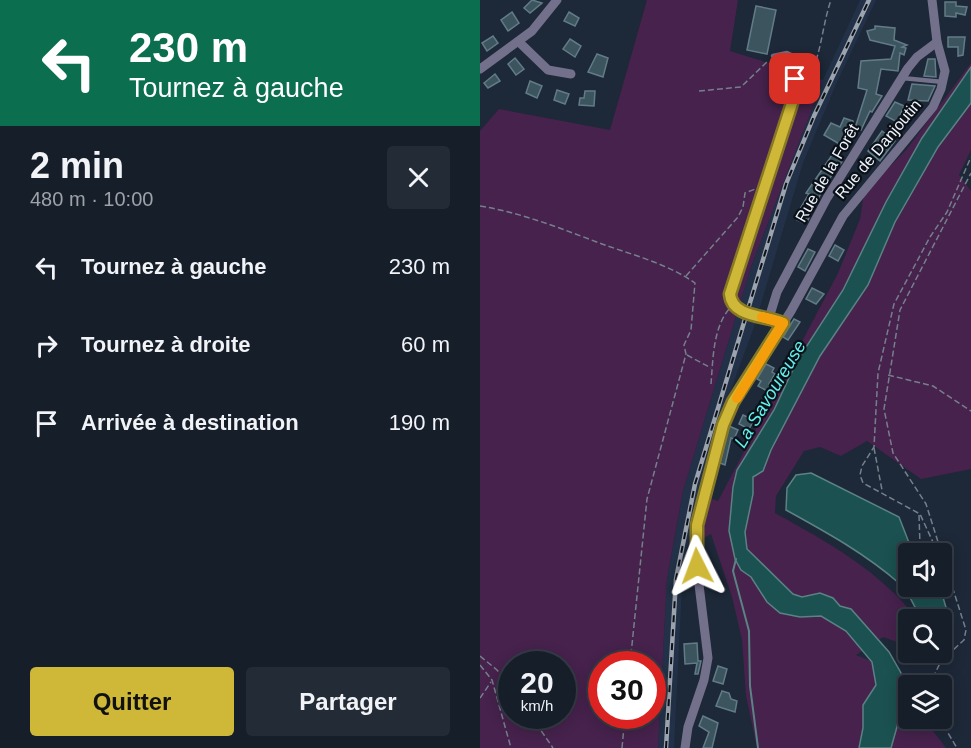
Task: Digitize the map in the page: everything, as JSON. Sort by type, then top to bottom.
[{"type":"street","points":[[480,69],[532,32],[557,0]]},
{"type":"street","name":"Rue de Danjoutin","points":[[685,748],[688,727],[704,680],[708,658],[695,546],[702,501],[725,420],[843,216],[933,107],[945,71],[937,42],[932,0]]},
{"type":"street","points":[[519,42],[548,70],[571,74]]},
{"type":"street","name":"Rue de la Forêt","points":[[769,318],[777,292],[827,198],[902,78],[917,57],[937,42]]},
{"type":"street","points":[[769,318],[783,323]]},
{"type":"lane","points":[[769,318],[743,312],[733,305],[732,289],[793,100],[797,58],[787,53],[773,56]]},
{"type":"lane","points":[[902,78],[943,82]]},
{"type":"path","points":[[793,100],[802,89],[822,50],[822,26],[831,0]]},
{"type":"path","points":[[699,91],[741,87],[773,56]]},
{"type":"path","points":[[882,492],[874,447],[878,373],[894,304],[924,246],[947,212],[971,157]]},
{"type":"path","points":[[935,675],[941,661],[964,640],[966,630],[926,504],[901,468],[889,440],[884,409],[896,324],[906,295],[947,223],[971,173]]},
{"type":"path","points":[[685,277],[738,217],[743,207],[745,193],[765,187]]},
{"type":"path","points":[[480,207],[548,222],[695,283],[692,330],[684,345],[686,354],[647,499],[631,651]]},
{"type":"path","points":[[711,384],[720,324],[733,305]]},
{"type":"path","points":[[686,354],[712,369]]},
{"type":"path","points":[[888,375],[933,386],[971,411]]},
{"type":"path","points":[[874,447],[862,466],[860,476],[863,483],[920,514],[933,543]]},
{"type":"path","points":[[920,514],[920,543]]},
{"type":"path","points":[[480,656],[498,671]]},
{"type":"path","points":[[480,665],[492,680],[511,748]]},
{"type":"path","points":[[480,698],[492,680]]},
{"type":"path","points":[[540,729],[553,748]]},
{"type":"path","points":[[622,748],[624,729]]},
{"type":"path","points":[[946,729],[957,748]]},
{"type":"shaded area","points":[[647,0],[738,0],[730,51],[823,80],[751,267],[683,491],[667,579],[663,651],[588,651],[588,729],[659,729],[658,748],[480,748],[480,131],[499,109],[610,130]]},
{"type":"shaded area","points":[[860,0],[876,0],[837,82],[803,163],[754,327],[718,425],[699,495],[682,586],[674,748],[658,748],[659,729],[666,729],[666,651],[663,651],[667,579],[683,491],[751,267],[823,80]]},
{"type":"shaded area","points":[[971,63],[971,150],[959,175],[971,191],[971,469],[921,479],[867,441],[841,456],[820,447],[804,451],[776,496],[775,513],[852,559],[886,586],[908,609],[898,609],[898,642],[883,637],[856,655],[906,675],[898,675],[898,729],[932,729],[946,748],[757,748],[746,696],[742,640],[732,597],[711,534],[700,540],[707,497],[718,501],[838,273],[860,219],[864,193],[907,149]]},
{"type":"shaded area","name":"La Savoureuse","points":[[971,67],[971,103],[938,147],[895,222],[868,285],[820,356],[771,450],[763,471],[753,477],[753,494],[745,532],[747,549],[793,594],[802,597],[820,593],[833,598],[840,606],[851,609],[889,652],[901,673],[898,675],[897,727],[891,748],[859,748],[863,728],[863,705],[876,685],[872,662],[846,631],[821,616],[800,617],[780,613],[767,602],[751,577],[741,570],[735,559],[729,531],[733,487],[737,470],[774,410],[797,361],[843,290],[886,202],[922,138]]},
{"type":"shaded area","points":[[811,473],[899,517],[909,543],[898,543],[898,582],[860,553],[786,510],[787,488],[796,475]]},
{"type":"shaded area","points":[[910,597],[943,597],[946,609],[916,609]]},
{"type":"building","points":[[532,0],[542,3],[530,13],[524,8]]},
{"type":"building","points":[[945,2],[956,2],[956,6],[967,7],[965,15],[956,13],[956,17],[945,16]]},
{"type":"building","points":[[756,6],[776,10],[767,54],[747,50]]},
{"type":"building","points":[[512,12],[519,23],[508,31],[501,20]]},
{"type":"building","points":[[569,12],[579,18],[575,26],[564,21]]},
{"type":"building","points":[[875,26],[895,28],[894,40],[907,45],[902,47],[906,48],[904,55],[900,53],[898,71],[881,69],[876,94],[882,96],[872,112],[870,111],[861,130],[855,128],[867,90],[858,88],[861,61],[891,59],[895,46],[870,40],[867,31],[875,29]]},
{"type":"building","points":[[493,36],[498,43],[487,51],[482,43]]},
{"type":"building","points":[[948,37],[965,37],[963,55],[958,56],[958,47],[948,47]]},
{"type":"building","points":[[570,39],[581,46],[575,57],[563,49]]},
{"type":"building","points":[[597,54],[608,58],[603,77],[588,72]]},
{"type":"building","points":[[515,58],[524,69],[516,75],[508,64]]},
{"type":"building","points":[[928,59],[935,59],[936,77],[924,76]]},
{"type":"building","points":[[495,74],[500,81],[488,88],[484,83]]},
{"type":"building","points":[[530,81],[542,86],[537,98],[526,93]]},
{"type":"building","points":[[912,84],[935,86],[928,101],[908,100]]},
{"type":"building","points":[[557,90],[569,94],[565,104],[554,100]]},
{"type":"building","points":[[585,91],[595,91],[594,106],[579,105],[580,98],[584,98]]},
{"type":"building","points":[[895,102],[904,106],[897,122],[886,116]]},
{"type":"building","points":[[844,118],[853,121],[853,124],[841,145],[824,135],[831,123],[840,127]]},
{"type":"building","points":[[882,131],[895,141],[880,161],[868,151]]},
{"type":"building","points":[[832,155],[842,162],[826,183],[808,220],[805,218],[803,223],[797,220],[800,215],[797,214],[809,194],[806,193]]},
{"type":"building","points":[[835,245],[844,250],[838,261],[829,256]]},
{"type":"building","points":[[808,249],[815,252],[805,271],[798,267]]},
{"type":"building","points":[[812,288],[824,294],[816,304],[806,299]]},
{"type":"building","points":[[794,319],[800,322],[788,340],[783,337]]},
{"type":"building","points":[[766,364],[774,368],[772,372],[775,374],[769,384],[774,387],[771,393],[758,386],[761,381],[757,379]]},
{"type":"building","points":[[743,415],[754,420],[749,429],[739,424]]},
{"type":"building","points":[[729,426],[738,430],[734,439],[731,438],[725,465],[720,463]]},
{"type":"building","points":[[697,643],[698,661],[701,661],[698,674],[695,674],[697,663],[685,664],[684,644]]},
{"type":"building","points":[[718,666],[727,669],[723,684],[713,681]]},
{"type":"building","points":[[722,691],[729,693],[731,699],[737,701],[735,712],[716,706]]},
{"type":"building","points":[[703,716],[718,723],[712,748],[703,748],[709,732],[699,726]]},
{"type":"waterway","points":[[736,559],[733,571],[749,631],[750,686],[758,748]]},
{"type":"railway","points":[[666,748],[676,579],[695,484],[786,184],[814,116],[869,0]]},
{"type":"slow traffic","points":[[737,398],[783,323],[762,317]]},
{"type":"route","points":[[697,566],[695,546],[697,525],[723,425],[733,402],[783,323],[739,310],[733,305],[730,294],[744,257],[793,100],[795,79]]}]
